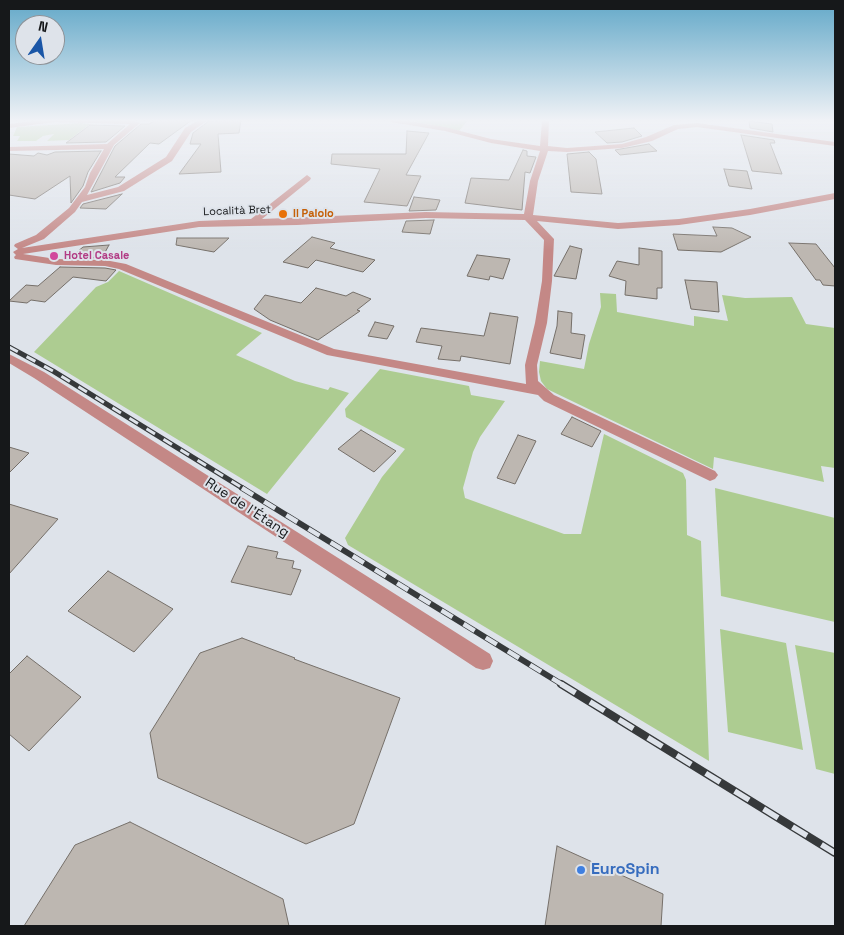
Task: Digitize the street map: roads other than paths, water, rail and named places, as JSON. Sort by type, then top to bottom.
[{"type":"street","points":[[13,253],[40,237],[81,200],[89,188],[99,164]]},
{"type":"street","points":[[81,200],[121,188],[162,164]]},
{"type":"street","points":[[541,164],[523,217],[549,239],[544,298],[530,376],[532,383],[549,398],[710,475]]},
{"type":"street","points":[[253,222],[307,178]]},
{"type":"street","points":[[831,197],[835,204]]},
{"type":"street","name":"Località Bret","points":[[13,253],[199,224],[339,221],[426,215],[523,217],[618,226],[679,222],[750,212],[831,197]]},
{"type":"street","points":[[40,237],[46,244],[56,247]]},
{"type":"street","points":[[13,253],[56,262],[105,263],[122,266],[331,352],[539,391]]},
{"type":"street","name":"Rue de l'Étang","points":[[9,358],[39,374],[483,661]]},
{"type":"railway","points":[[9,347],[53,371],[244,489]]},
{"type":"railway","points":[[242,488],[563,685]]},
{"type":"railway","points":[[561,684],[835,853]]},
{"type":"place","name":"Il Paiolo","points":[[283,214]]},
{"type":"place","name":"Hotel Casale","points":[[54,256]]},
{"type":"place","name":"EuroSpin","points":[[581,870]]}]
